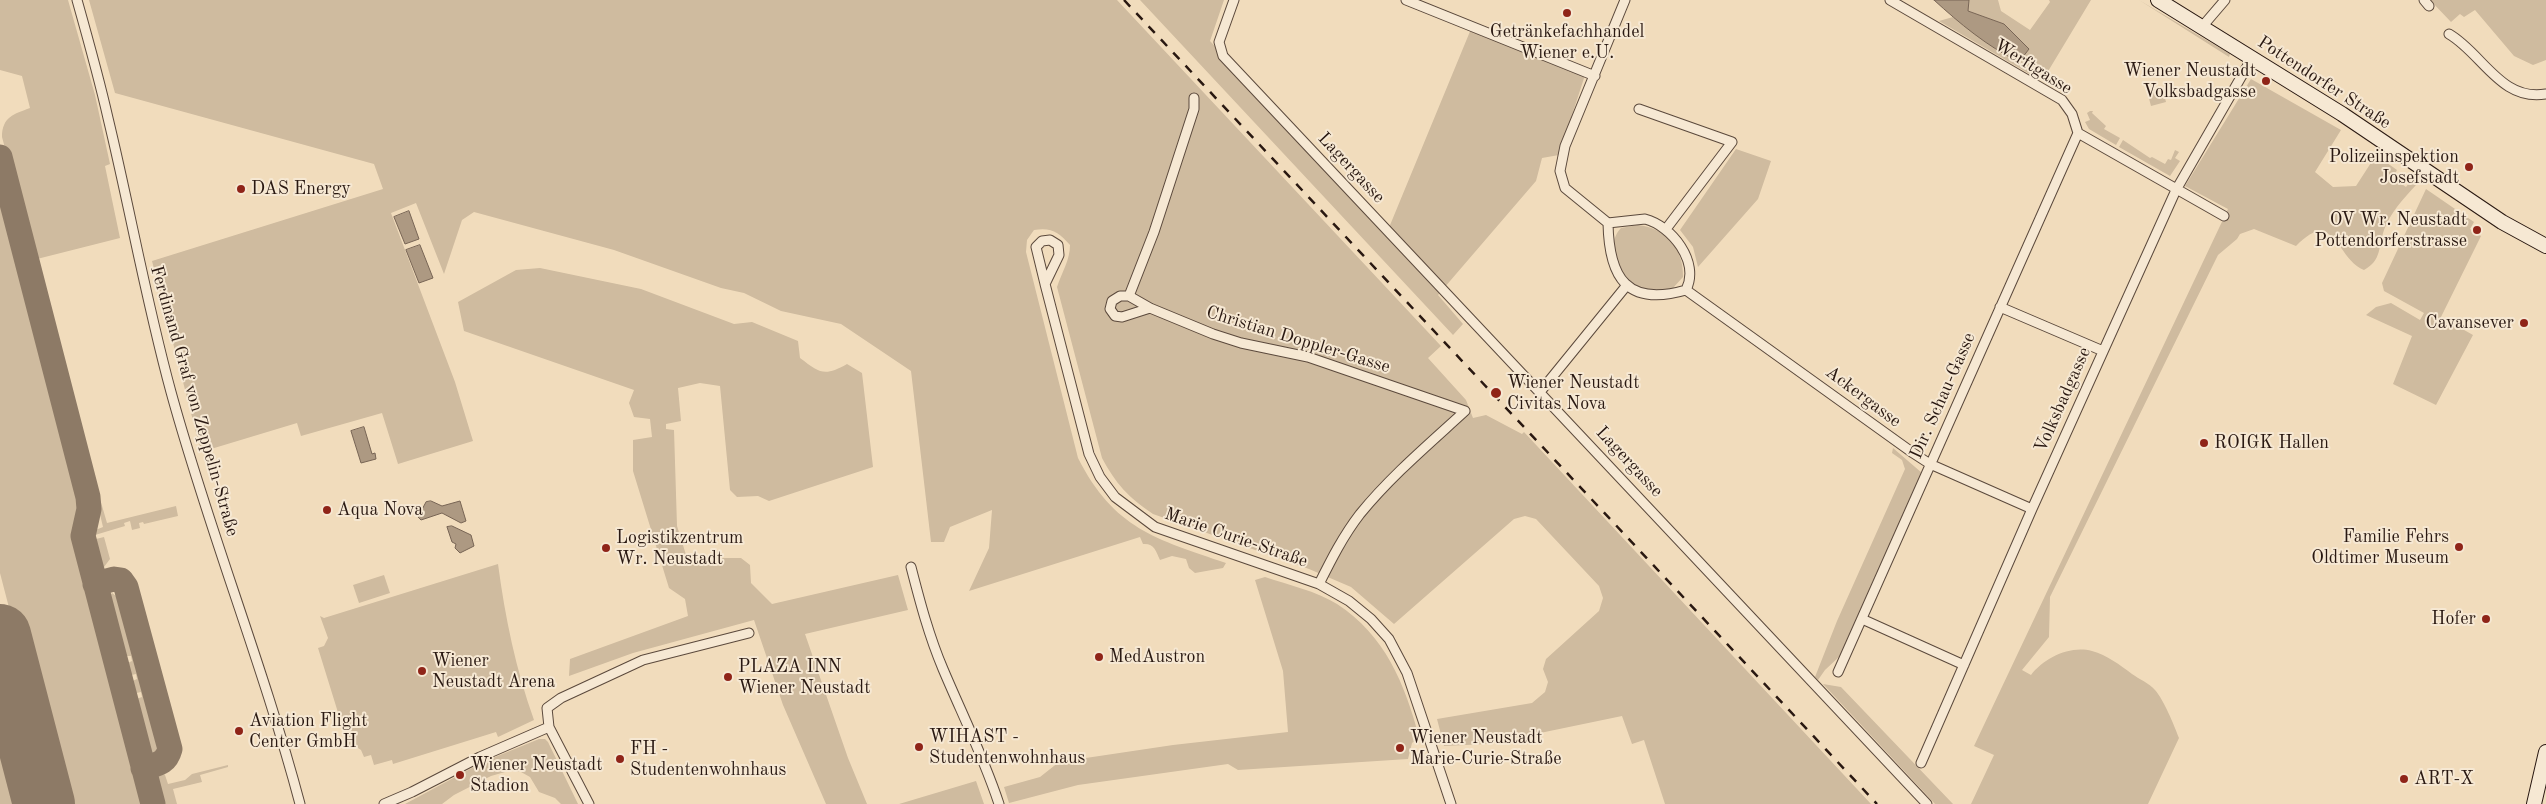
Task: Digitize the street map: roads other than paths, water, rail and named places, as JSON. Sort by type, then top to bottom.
[{"type":"main road","name":"Pottendorfer Straße","points":[[2158,0],[2342,114],[2502,222],[2546,246]]},
{"type":"main road","points":[[2534,804],[2546,752]]},
{"type":"street","name":"Ferdinand Graf von Zeppelin-Straße","points":[[77,0],[109,119],[137,256],[170,390],[197,485],[280,731],[300,804]]},
{"type":"street","name":"Lagergasse","points":[[1234,0],[1219,42],[1223,56],[1927,804]]},
{"type":"street","points":[[1406,0],[1595,76]]},
{"type":"street","points":[[1608,222],[1612,264],[1627,285],[1646,296],[1666,296],[1686,290],[1689,284],[1685,254],[1676,239],[1666,229],[1656,222],[1645,219],[1608,222],[1565,188],[1560,171],[1565,146],[1625,0]]},
{"type":"street","name":"Werftgasse","points":[[1890,0],[2062,100],[2072,114],[2078,133]]},
{"type":"street","points":[[2201,28],[2226,0]]},
{"type":"street","points":[[2449,34],[2462,41],[2493,76],[2506,86],[2534,96],[2546,94]]},
{"type":"street","name":"Volksbadgasse","points":[[1921,763],[2032,509],[2176,190],[2252,58]]},
{"type":"street","points":[[1150,308],[1122,317],[1115,316],[1110,309],[1112,301],[1120,296],[1129,296],[1157,222],[1194,109],[1194,98]]},
{"type":"street","points":[[1639,108],[1732,142],[1666,229]]},
{"type":"street","points":[[2078,133],[2224,216]]},
{"type":"street","name":"Dir. Schau-Gasse","points":[[1838,672],[2078,133]]},
{"type":"street","name":"Marie Curie-Straße","points":[[1045,284],[1088,454],[1100,477],[1115,498],[1155,528],[1318,584],[1349,601],[1371,619],[1389,639],[1407,673],[1451,804]]},
{"type":"street","points":[[1540,392],[1627,285]]},
{"type":"street","name":"Ackergasse","points":[[1686,290],[1828,390],[1894,441],[1930,464],[2032,509]]},
{"type":"street","name":"Christian Doppler-Gasse","points":[[1129,296],[1150,308],[1241,343],[1308,357],[1465,411],[1388,482],[1360,515],[1337,547],[1318,584]]},
{"type":"street","points":[[2000,307],[2103,351]]},
{"type":"street","points":[[911,567],[924,618],[942,668],[981,755],[999,804]]},
{"type":"street","points":[[1862,619],[1964,665]]},
{"type":"street","points":[[588,804],[549,727],[547,708],[643,660],[749,633]]},
{"type":"street","points":[[384,804],[412,792],[480,757],[549,727]]},
{"type":"railway","points":[[1124,0],[1877,804]]},
{"type":"place","name":"Getränkefachhandel Wiener e.U.","points":[[1567,13]]},
{"type":"place","name":"Wiener Neustadt Volksbadgasse","points":[[2266,81]]},
{"type":"place","name":"Polizeiinspektion Josefstadt","points":[[2469,167]]},
{"type":"place","name":"DAS Energy","points":[[241,189]]},
{"type":"place","name":"OV Wr. Neustadt Pottendorferstrasse","points":[[2477,230]]},
{"type":"place","name":"Cavansever","points":[[2524,323]]},
{"type":"place","name":"Wiener Neustadt Civitas Nova","points":[[1496,393]]},
{"type":"place","name":"ROIGK Hallen","points":[[2204,443]]},
{"type":"place","name":"Aqua Nova","points":[[327,510]]},
{"type":"place","name":"Familie Fehrs Oldtimer Museum","points":[[2459,547]]},
{"type":"place","name":"Logistikzentrum Wr. Neustadt","points":[[606,548]]},
{"type":"place","name":"Hofer","points":[[2486,619]]},
{"type":"place","name":"MedAustron","points":[[1099,657]]},
{"type":"place","name":"Wiener Neustadt Arena","points":[[422,671]]},
{"type":"place","name":"PLAZA INN Wiener Neustadt","points":[[728,677]]},
{"type":"place","name":"Aviation Flight Center GmbH","points":[[239,731]]},
{"type":"place","name":"WIHAST - Studentenwohnhaus","points":[[919,747]]},
{"type":"place","name":"Wiener Neustadt Marie-Curie-Straße","points":[[1400,748]]},
{"type":"place","name":"FH - Studentenwohnhaus","points":[[620,759]]},
{"type":"place","name":"Wiener Neustadt Stadion","points":[[460,775]]},
{"type":"place","name":"ART-X","points":[[2404,779]]}]
